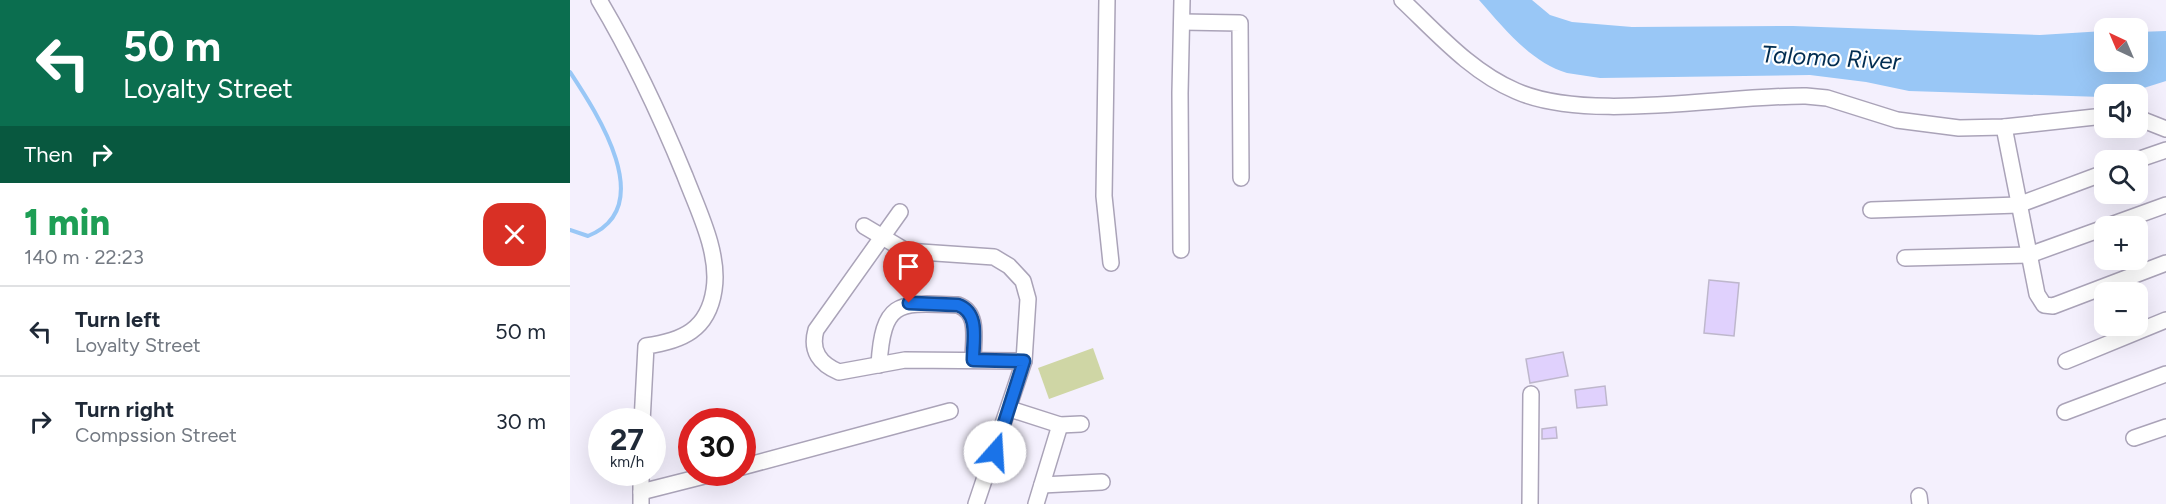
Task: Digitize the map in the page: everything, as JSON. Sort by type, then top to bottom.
[{"type":"street","points":[[599,0],[621,36],[658,112],[697,207],[714,266],[714,289],[710,304],[696,327],[678,340],[646,346],[643,408]]},
{"type":"street","points":[[1107,0],[1104,196],[1111,262]]},
{"type":"street","points":[[1181,250],[1182,0]]},
{"type":"street","points":[[1402,0],[1446,42],[1491,78],[1516,91],[1564,104],[1632,104],[1806,96],[1827,98],[1897,120],[1959,128],[2004,127],[2094,117]]},
{"type":"street","points":[[1182,22],[1240,23],[1241,178]]},
{"type":"street","points":[[2148,122],[2166,129]]},
{"type":"street","points":[[2004,127],[2037,294],[2043,304],[2048,306],[2166,263]]},
{"type":"street","points":[[2148,156],[2166,150]]},
{"type":"street","points":[[1871,210],[2018,205],[2094,177]]},
{"type":"street","points":[[2137,216],[2166,206]]},
{"type":"street","points":[[900,212],[816,330],[813,341],[816,353],[831,369],[839,372],[905,360],[1024,361]]},
{"type":"street","points":[[864,226],[906,251],[983,254],[994,257],[1009,266],[1023,281],[1026,290],[1028,325],[1024,361],[1010,409],[976,504]]},
{"type":"street","points":[[1905,258],[2029,255],[2094,231]]},
{"type":"street","points":[[879,365],[880,344],[887,322],[894,311],[909,303],[958,305],[965,308],[972,316],[973,360]]},
{"type":"street","points":[[2066,361],[2166,320]]},
{"type":"street","points":[[2065,411],[2166,374]]},
{"type":"street","points":[[1530,394],[1530,504]]},
{"type":"street","points":[[1010,409],[1060,425],[1082,424]]},
{"type":"street","points":[[756,463],[950,411]]},
{"type":"street","points":[[1036,504],[1060,425]]},
{"type":"street","points":[[2134,438],[2166,427]]},
{"type":"street","points":[[1042,485],[1102,482]]},
{"type":"street","points":[[641,498],[678,486]]},
{"type":"green space","points":[[1093,348],[1104,379],[1049,399],[1038,368]]},
{"type":"water","name":"Talomo River","points":[[1479,0],[1532,0],[1550,15],[1572,22],[1632,27],[1793,26],[2040,35],[2094,32],[2094,72],[2148,72],[2148,32],[2166,31],[2166,81],[2148,87],[2148,84],[2094,84],[2094,97],[1909,91],[1866,82],[1810,75],[1600,78],[1567,73],[1541,61],[1518,43]]},
{"type":"building","points":[[1709,280],[1739,283],[1734,336],[1704,333]]},
{"type":"building","points":[[1563,352],[1568,376],[1530,383],[1526,359]]},
{"type":"building","points":[[1605,386],[1607,405],[1577,408],[1575,390]]},
{"type":"building","points":[[1556,427],[1557,438],[1542,439],[1542,429]]},
{"type":"waterway","points":[[570,72],[606,134],[616,158],[621,182],[619,204],[609,222],[588,236],[570,230]]},
{"type":"route","points":[[909,303],[958,305],[970,312],[973,324],[973,360],[1024,361],[995,452]]}]
